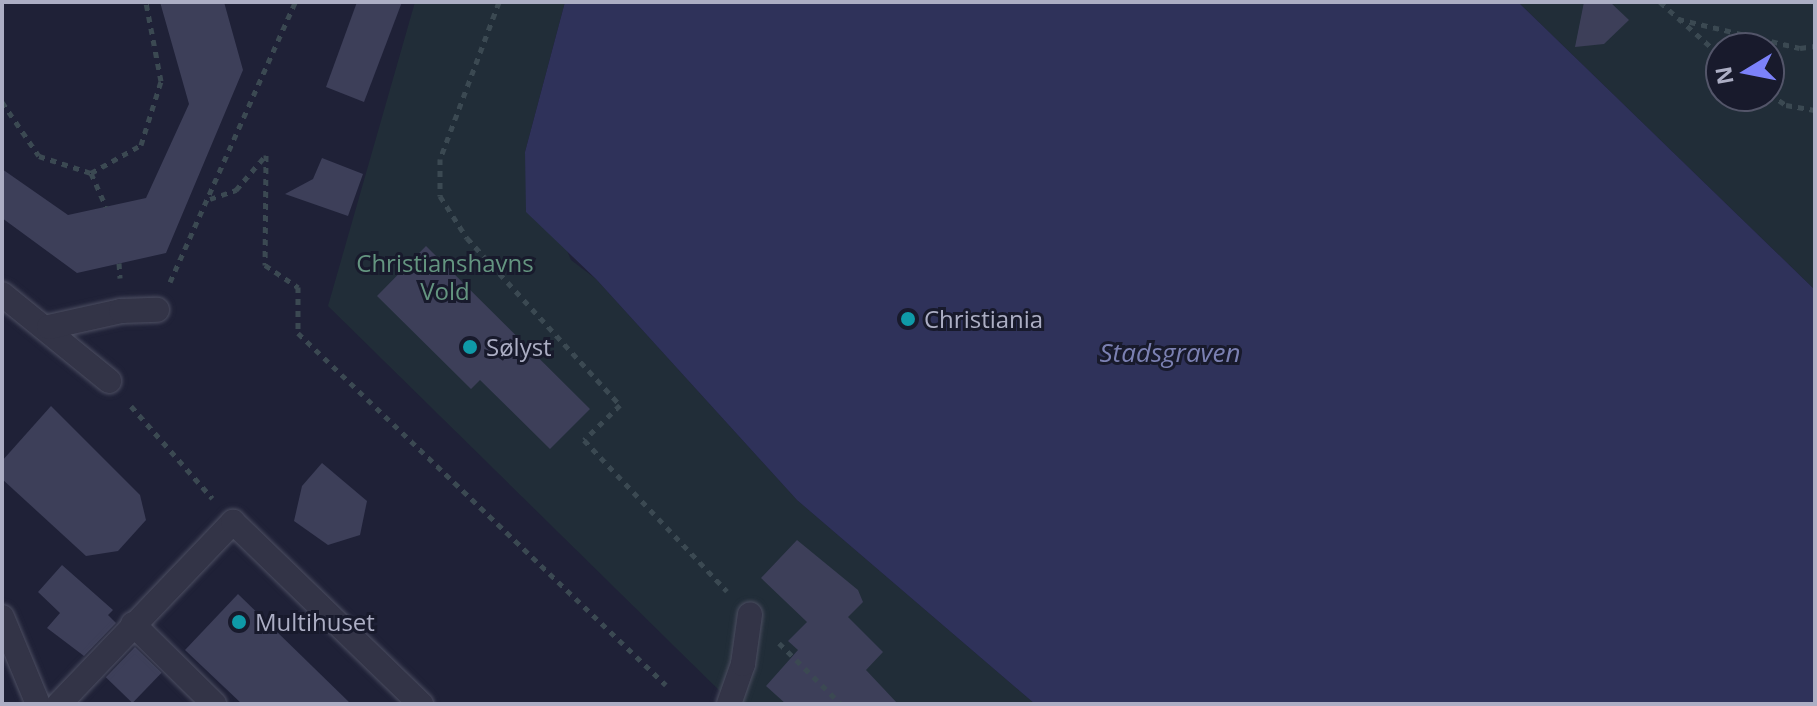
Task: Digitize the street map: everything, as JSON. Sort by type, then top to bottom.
[{"type":"street","points":[[2,294],[49,327],[109,381]]},
{"type":"street","points":[[49,327],[121,311],[157,310]]},
{"type":"street","points":[[59,704],[233,522],[421,704]]},
{"type":"street","points":[[729,704],[743,664],[750,614]]},
{"type":"street","points":[[2,617],[38,704]]},
{"type":"street","points":[[133,624],[214,704]]},
{"type":"path","points":[[2,102],[39,156],[91,173],[141,145],[161,81],[146,2]]},
{"type":"path","points":[[157,310],[210,199],[295,2]]},
{"type":"path","points":[[499,2],[440,159],[440,196],[467,238],[620,405],[584,440],[750,614],[841,704]]},
{"type":"path","points":[[1660,2],[1705,42]]},
{"type":"path","points":[[1678,19],[1800,48],[1815,46]]},
{"type":"path","points":[[1785,104],[1815,110]]},
{"type":"path","points":[[210,199],[236,190],[266,155],[265,265],[298,287],[298,333],[666,685]]},
{"type":"path","points":[[91,173],[106,207]]},
{"type":"path","points":[[109,381],[233,522]]},
{"type":"green space","name":"Christianshavns Vold","points":[[415,2],[565,2],[525,152],[571,260],[596,279],[797,500],[1035,704],[733,704],[328,306]]},
{"type":"green space","points":[[1518,2],[1815,2],[1815,290]]},
{"type":"water","name":"Stadsgraven","points":[[565,2],[1518,2],[1815,290],[1815,704],[1035,704],[797,500],[596,279],[526,212],[525,152]]},
{"type":"building","points":[[160,2],[224,2],[243,70],[166,253],[77,273],[2,218],[2,169],[68,215],[146,198],[189,104]]},
{"type":"building","points":[[357,2],[402,2],[364,102],[326,87]]},
{"type":"building","points":[[1584,2],[1610,2],[1629,20],[1604,44],[1575,47]]},
{"type":"building","points":[[322,158],[363,174],[348,216],[285,194],[313,179]]},
{"type":"building","name":"Sølyst","points":[[426,246],[590,409],[550,449],[480,380],[471,389],[377,296]]},
{"type":"building","points":[[51,406],[140,495],[146,520],[118,551],[86,556],[2,479],[2,461]]},
{"type":"building","points":[[322,463],[367,501],[360,535],[328,545],[294,521],[302,486]]},
{"type":"building","points":[[797,540],[858,590],[863,602],[848,617],[883,652],[866,670],[898,704],[786,704],[766,686],[798,650],[788,641],[807,622],[761,578]]},
{"type":"building","points":[[62,565],[113,610],[108,615],[116,623],[84,656],[47,628],[60,613],[38,592]]},
{"type":"building","name":"Multihuset","points":[[238,594],[351,704],[242,704],[185,650]]},
{"type":"building","points":[[135,647],[162,673],[132,703],[106,677]]},
{"type":"place","name":"Christiania","points":[[908,319]]},
{"type":"place","name":"Sølyst","points":[[470,347]]},
{"type":"place","name":"Multihuset","points":[[239,622]]}]
